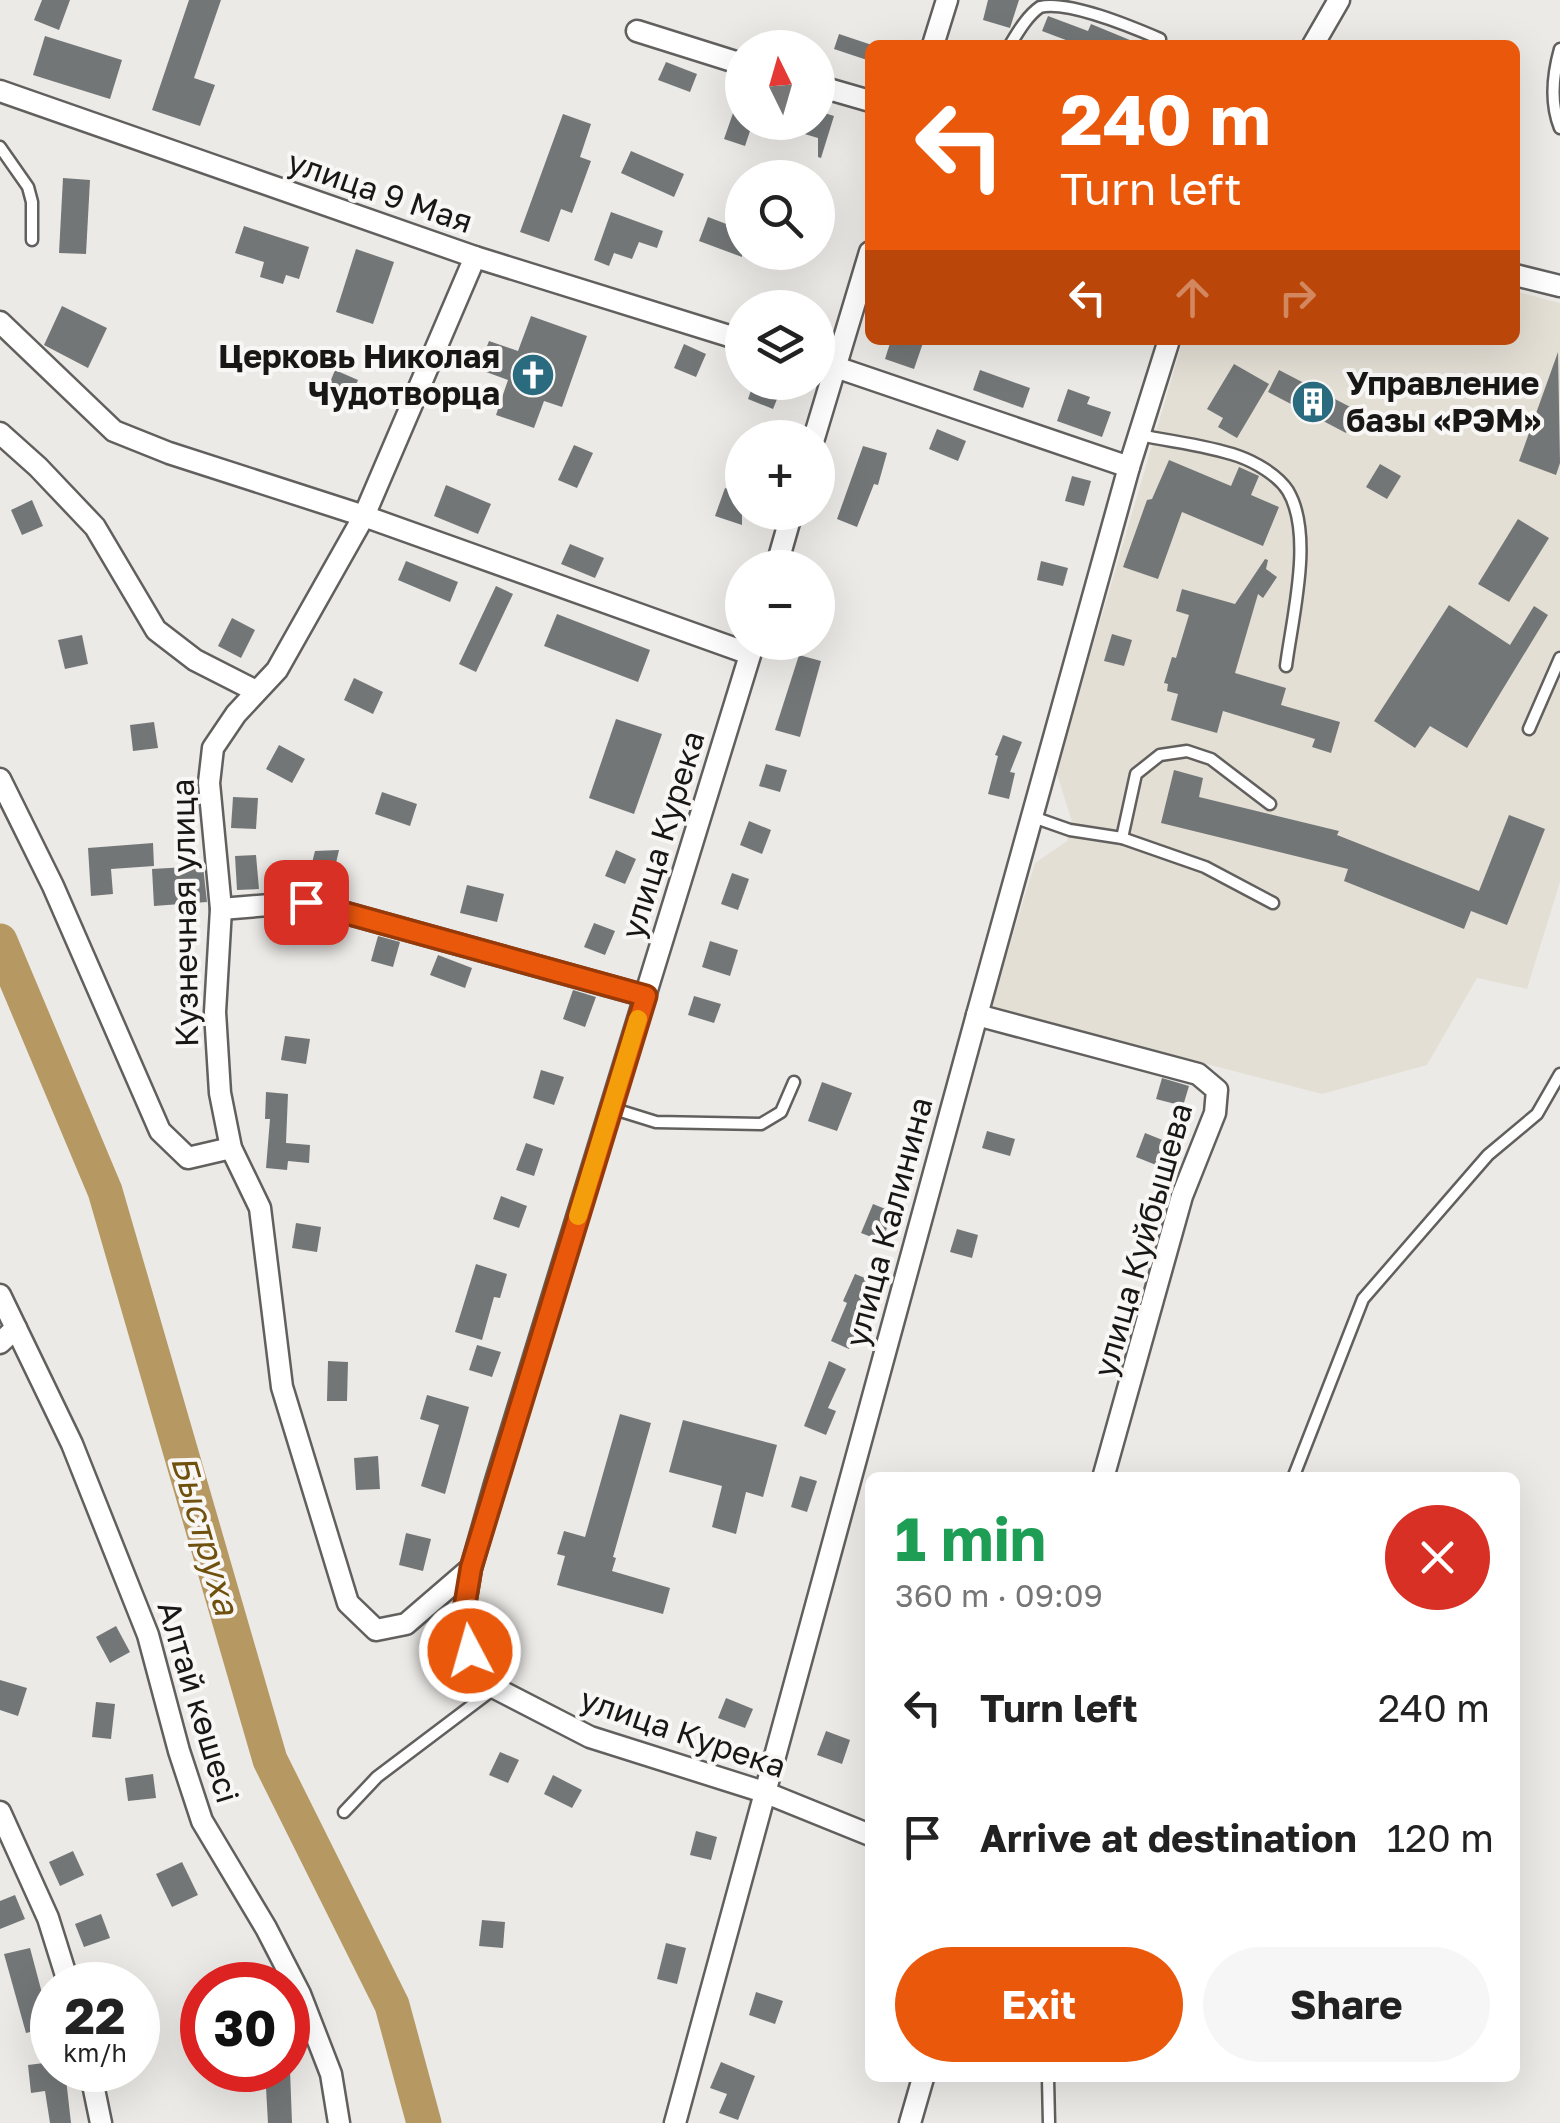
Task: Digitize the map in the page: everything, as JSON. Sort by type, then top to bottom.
[{"type":"street","points":[[935,40],[947,0]]},
{"type":"street","points":[[1316,40],[1340,0]]},
{"type":"street","points":[[637,31],[725,59]]},
{"type":"street","points":[[835,91],[865,100]]},
{"type":"street","name":"улица 9 Мая","points":[[0,93],[475,257],[725,335]]},
{"type":"street","name":"Кузнечная улица","points":[[471,1568],[406,1624],[376,1630],[348,1603],[282,1387],[260,1208],[232,1148],[220,1092],[216,1012],[222,909],[209,783],[213,748],[236,714],[276,670],[364,516],[475,257]]},
{"type":"street","points":[[835,341],[865,265]]},
{"type":"street","points":[[1520,276],[1560,286]]},
{"type":"street","points":[[0,322],[114,431],[725,639]]},
{"type":"street","name":"улица Калинина","points":[[676,2123],[977,1014],[1166,345]]},
{"type":"street","points":[[835,367],[1129,467]]},
{"type":"street","points":[[0,433],[38,466],[95,527],[156,630],[195,660],[256,691]]},
{"type":"street","name":"улица Курека","points":[[748,660],[471,1568],[462,1622],[479,1670],[494,1688],[590,1737],[764,1792],[865,1832]]},
{"type":"street","name":"Кузнечная улица","points":[[0,779],[53,886],[160,1131],[188,1158],[232,1148]]},
{"type":"street","points":[[222,909],[306,902],[646,996]]},
{"type":"street","name":"улица Куйбышева","points":[[977,1014],[1198,1074],[1216,1090],[1215,1113],[1182,1196],[1105,1472]]},
{"type":"street","name":"Алтай көшесі","points":[[0,1295],[72,1444],[148,1636],[202,1821],[300,1994],[332,2074],[339,2123]]},
{"type":"street","points":[[0,1343],[16,1328]]},
{"type":"street","points":[[0,1812],[48,1918],[61,1962]]},
{"type":"street","points":[[910,2123],[922,2082]]},
{"type":"street","points":[[94,2092],[100,2123]]},
{"type":"lane","points":[[1014,40],[1036,10],[1053,2],[1086,7],[1160,39]]},
{"type":"lane","points":[[1560,48],[1554,113],[1560,128]]},
{"type":"lane","points":[[0,148],[28,187],[32,240]]},
{"type":"lane","points":[[1139,435],[1202,445],[1242,457],[1268,471],[1288,491],[1301,554],[1286,666]]},
{"type":"lane","points":[[1530,729],[1560,658]]},
{"type":"lane","points":[[1122,838],[1136,774],[1160,755],[1187,751],[1211,760],[1270,804]]},
{"type":"lane","points":[[1032,816],[1070,830],[1122,838],[1206,867],[1273,903]]},
{"type":"lane","points":[[1294,1472],[1363,1299],[1488,1155],[1537,1114],[1560,1074]]},
{"type":"lane","points":[[611,1108],[656,1122],[761,1124],[782,1112],[794,1082]]},
{"type":"lane","points":[[344,1812],[377,1777],[494,1688]]},
{"type":"lane","points":[[1048,2082],[1049,2123]]},
{"type":"shaded area","points":[[1520,292],[1560,303],[1560,882],[1527,989],[1477,978],[1427,1065],[1322,1094],[990,1008],[1035,863],[1067,841],[1072,822],[1056,771],[1182,345],[1520,345]]},
{"type":"building","points":[[42,0],[70,0],[59,30],[34,20]]},
{"type":"building","points":[[189,0],[221,0],[194,78],[215,85],[200,126],[152,110]]},
{"type":"building","points":[[988,0],[1019,0],[1010,28],[983,20]]},
{"type":"building","points":[[1048,16],[1088,31],[1091,24],[1130,40],[1066,40],[1042,31]]},
{"type":"building","points":[[839,34],[865,43],[865,59],[835,49]]},
{"type":"building","points":[[45,36],[122,60],[110,99],[33,75]]},
{"type":"building","points":[[666,62],[697,74],[690,92],[658,80]]},
{"type":"building","points":[[563,114],[591,124],[580,157],[591,161],[572,213],[561,209],[549,242],[520,232]]},
{"type":"building","points":[[818,140],[827,140],[821,158]]},
{"type":"building","points":[[631,151],[684,174],[674,197],[621,173]]},
{"type":"building","points":[[63,178],[90,180],[86,254],[59,253]]},
{"type":"building","points":[[611,212],[663,231],[657,248],[639,242],[632,259],[614,253],[609,266],[594,260]]},
{"type":"building","points":[[708,217],[725,224],[725,251],[699,241]]},
{"type":"building","points":[[244,226],[309,247],[299,279],[286,275],[283,284],[260,277],[264,262],[235,253]]},
{"type":"building","points":[[356,249],[394,262],[373,324],[336,312]]},
{"type":"building","points":[[62,306],[107,328],[88,368],[44,345]]},
{"type":"building","name":"Церковь Николая Чудотворца","points":[[531,316],[587,336],[562,407],[544,401],[534,428],[496,415],[508,380],[478,369],[489,341],[518,351]]},
{"type":"building","points":[[684,344],[706,354],[696,377],[674,368]]},
{"type":"building","points":[[889,345],[922,345],[914,369],[885,359]]},
{"type":"building","points":[[1558,352],[1560,463],[1556,475],[1519,461]]},
{"type":"building","points":[[1234,364],[1269,384],[1237,438],[1218,427],[1223,418],[1207,409]]},
{"type":"building","points":[[335,370],[358,380],[348,403],[325,395]]},
{"type":"building","points":[[980,370],[1030,388],[1023,408],[973,390]]},
{"type":"building","name":"Управление базы «РЭМ»","points":[[1279,370],[1358,411],[1346,433],[1268,392]]},
{"type":"building","points":[[1068,389],[1090,397],[1087,404],[1111,412],[1102,437],[1057,421]]},
{"type":"building","points":[[750,400],[777,400],[773,409]]},
{"type":"building","points":[[937,429],[966,441],[958,461],[929,449]]},
{"type":"building","points":[[574,445],[593,453],[577,488],[558,480]]},
{"type":"building","points":[[863,446],[887,453],[878,485],[874,484],[857,527],[837,519]]},
{"type":"building","points":[[1169,460],[1231,486],[1239,467],[1259,476],[1251,495],[1279,507],[1263,546],[1182,512],[1158,579],[1123,567],[1147,500],[1152,499]]},
{"type":"building","points":[[1380,464],[1401,476],[1387,499],[1366,487]]},
{"type":"building","points":[[1072,476],[1091,481],[1084,506],[1065,501]]},
{"type":"building","points":[[446,485],[491,504],[478,534],[434,516]]},
{"type":"building","points":[[725,488],[725,519],[715,516]]},
{"type":"building","points":[[32,500],[43,526],[22,535],[11,510]]},
{"type":"building","points":[[1518,519],[1549,538],[1509,602],[1478,584]]},
{"type":"building","points":[[570,544],[604,558],[595,578],[561,564]]},
{"type":"building","points":[[1265,559],[1266,569],[1277,577],[1263,598],[1258,594],[1235,673],[1286,688],[1281,705],[1340,722],[1331,753],[1312,747],[1315,739],[1223,711],[1217,733],[1171,720],[1178,694],[1167,691],[1168,684],[1164,683],[1189,615],[1176,611],[1182,589],[1235,604]]},
{"type":"building","points":[[406,561],[458,582],[450,602],[398,580]]},
{"type":"building","points":[[1041,561],[1068,568],[1063,586],[1037,580]]},
{"type":"building","points":[[496,586],[513,594],[476,672],[459,664]]},
{"type":"building","points":[[1449,605],[1510,645],[1534,606],[1548,615],[1467,748],[1430,726],[1415,748],[1374,721]]},
{"type":"building","points":[[557,614],[650,650],[638,682],[544,646]]},
{"type":"building","points":[[232,618],[255,630],[241,658],[218,646]]},
{"type":"building","points":[[1112,634],[1132,640],[1124,666],[1104,661]]},
{"type":"building","points":[[82,635],[88,664],[65,669],[58,640]]},
{"type":"building","points":[[797,660],[821,661],[800,737],[775,730]]},
{"type":"building","points":[[354,678],[383,692],[373,714],[344,700]]},
{"type":"building","points":[[616,719],[662,734],[634,814],[589,798]]},
{"type":"building","points":[[154,722],[158,748],[133,751],[130,725]]},
{"type":"building","points":[[1003,735],[1022,742],[1010,772],[1015,773],[1009,799],[988,794]]},
{"type":"building","points":[[279,745],[305,759],[292,783],[266,769]]},
{"type":"building","points":[[766,764],[787,770],[780,792],[759,786]]},
{"type":"building","points":[[1174,770],[1203,778],[1199,797],[1339,831],[1337,835],[1479,891],[1509,815],[1545,829],[1507,925],[1471,911],[1464,929],[1344,881],[1348,869],[1161,823]]},
{"type":"building","points":[[382,792],[417,804],[410,826],[375,814]]},
{"type":"building","points":[[233,797],[258,798],[256,829],[231,828]]},
{"type":"building","points":[[749,821],[771,830],[762,854],[740,845]]},
{"type":"building","points":[[153,843],[154,866],[111,869],[113,894],[91,896],[88,848]]},
{"type":"building","points":[[339,850],[333,876],[310,871],[315,851]]},
{"type":"building","points":[[616,850],[636,859],[625,884],[605,876]]},
{"type":"building","points":[[256,855],[259,889],[237,890],[235,856]]},
{"type":"building","points":[[203,866],[207,902],[154,906],[152,869]]},
{"type":"building","points":[[732,873],[749,879],[738,910],[721,904]]},
{"type":"building","points":[[467,885],[504,894],[497,922],[460,913]]},
{"type":"building","points":[[594,923],[615,931],[605,955],[584,947]]},
{"type":"building","points":[[378,936],[400,942],[393,967],[371,961]]},
{"type":"building","points":[[710,941],[738,950],[730,976],[702,967]]},
{"type":"building","points":[[438,955],[472,968],[465,988],[430,975]]},
{"type":"building","points":[[573,990],[596,997],[585,1027],[563,1019]]},
{"type":"building","points":[[694,996],[721,1004],[714,1023],[688,1015]]},
{"type":"building","points":[[285,1036],[310,1039],[306,1064],[281,1060]]},
{"type":"building","points":[[541,1070],[564,1077],[554,1105],[533,1098]]},
{"type":"building","points":[[1162,1078],[1189,1086],[1183,1106],[1156,1099]]},
{"type":"building","points":[[822,1082],[852,1093],[837,1131],[808,1121]]},
{"type":"building","points":[[266,1092],[288,1094],[286,1143],[310,1145],[309,1163],[288,1161],[287,1170],[266,1168],[270,1119],[265,1119]]},
{"type":"building","points":[[987,1131],[1015,1139],[1010,1156],[982,1148]]},
{"type":"building","points":[[1145,1133],[1170,1143],[1161,1167],[1136,1157]]},
{"type":"building","points":[[526,1143],[543,1149],[534,1176],[516,1170]]},
{"type":"building","points":[[501,1196],[527,1206],[519,1228],[493,1219]]},
{"type":"building","points":[[873,1204],[893,1212],[882,1241],[861,1233]]},
{"type":"building","points":[[296,1223],[321,1227],[317,1252],[292,1248]]},
{"type":"building","points":[[957,1229],[978,1235],[972,1258],[950,1252]]},
{"type":"building","points":[[476,1264],[507,1274],[500,1298],[494,1297],[482,1340],[455,1332]]},
{"type":"building","points":[[855,1274],[875,1282],[849,1349],[831,1341]]},
{"type":"building","points":[[477,1345],[501,1352],[492,1377],[469,1370]]},
{"type":"building","points":[[328,1361],[348,1362],[347,1401],[327,1401]]},
{"type":"building","points":[[829,1361],[846,1369],[828,1408],[836,1411],[826,1435],[804,1426]]},
{"type":"building","points":[[427,1395],[469,1407],[445,1494],[421,1486],[439,1425],[420,1419]]},
{"type":"building","points":[[620,1414],[651,1423],[612,1571],[670,1588],[663,1614],[557,1585],[565,1556],[557,1554],[564,1531],[585,1537]]},
{"type":"building","points":[[683,1420],[777,1445],[763,1497],[746,1492],[736,1534],[712,1527],[722,1486],[669,1472]]},
{"type":"building","points":[[378,1456],[380,1489],[356,1490],[354,1458]]},
{"type":"building","points":[[800,1476],[817,1481],[807,1512],[791,1507]]},
{"type":"building","points":[[406,1533],[431,1539],[423,1571],[399,1565]]},
{"type":"building","points":[[116,1626],[130,1652],[110,1663],[96,1637]]},
{"type":"building","points":[[0,1680],[27,1688],[18,1716],[0,1710]]},
{"type":"building","points":[[726,1698],[753,1709],[745,1728],[718,1718]]},
{"type":"building","points":[[96,1702],[115,1704],[111,1739],[92,1737]]},
{"type":"building","points":[[826,1731],[850,1740],[842,1764],[817,1755]]},
{"type":"building","points":[[500,1752],[519,1760],[508,1783],[489,1775]]},
{"type":"building","points":[[153,1774],[156,1798],[128,1801],[125,1778]]},
{"type":"building","points":[[553,1775],[582,1790],[572,1808],[544,1794]]},
{"type":"building","points":[[696,1831],[717,1837],[711,1860],[690,1855]]},
{"type":"building","points":[[73,1851],[84,1875],[60,1886],[49,1862]]},
{"type":"building","points":[[182,1862],[198,1895],[172,1907],[156,1874]]},
{"type":"building","points":[[15,1895],[25,1919],[0,1929],[0,1901]]},
{"type":"building","points":[[101,1914],[110,1938],[84,1947],[75,1924]]},
{"type":"building","points":[[482,1920],[505,1922],[503,1948],[479,1946]]},
{"type":"building","points":[[666,1943],[686,1948],[677,1984],[657,1979]]},
{"type":"building","points":[[30,1948],[34,1962],[30,1962],[30,2032],[26,2033],[4,1954]]},
{"type":"building","points":[[756,1992],[783,2001],[775,2024],[749,2015]]},
{"type":"building","points":[[721,2062],[755,2076],[738,2120],[719,2113],[727,2094],[710,2088]]},
{"type":"building","points":[[45,2092],[67,2092],[71,2123],[50,2123]]},
{"type":"building","points":[[266,2092],[291,2092],[292,2123],[268,2123]]},
{"type":"waterway","name":"Быструха","points":[[0,941],[105,1191],[270,1760],[392,2005],[424,2123]]},
{"type":"slow traffic","points":[[578,1216],[638,1019]]},
{"type":"place","name":"Церковь Николая Чудотворца","points":[[533,375]]},
{"type":"place","name":"Управление базы «РЭМ»","points":[[1313,402]]},
{"type":"route","points":[[306,902],[646,996],[471,1568],[462,1622],[470,1651]]}]
